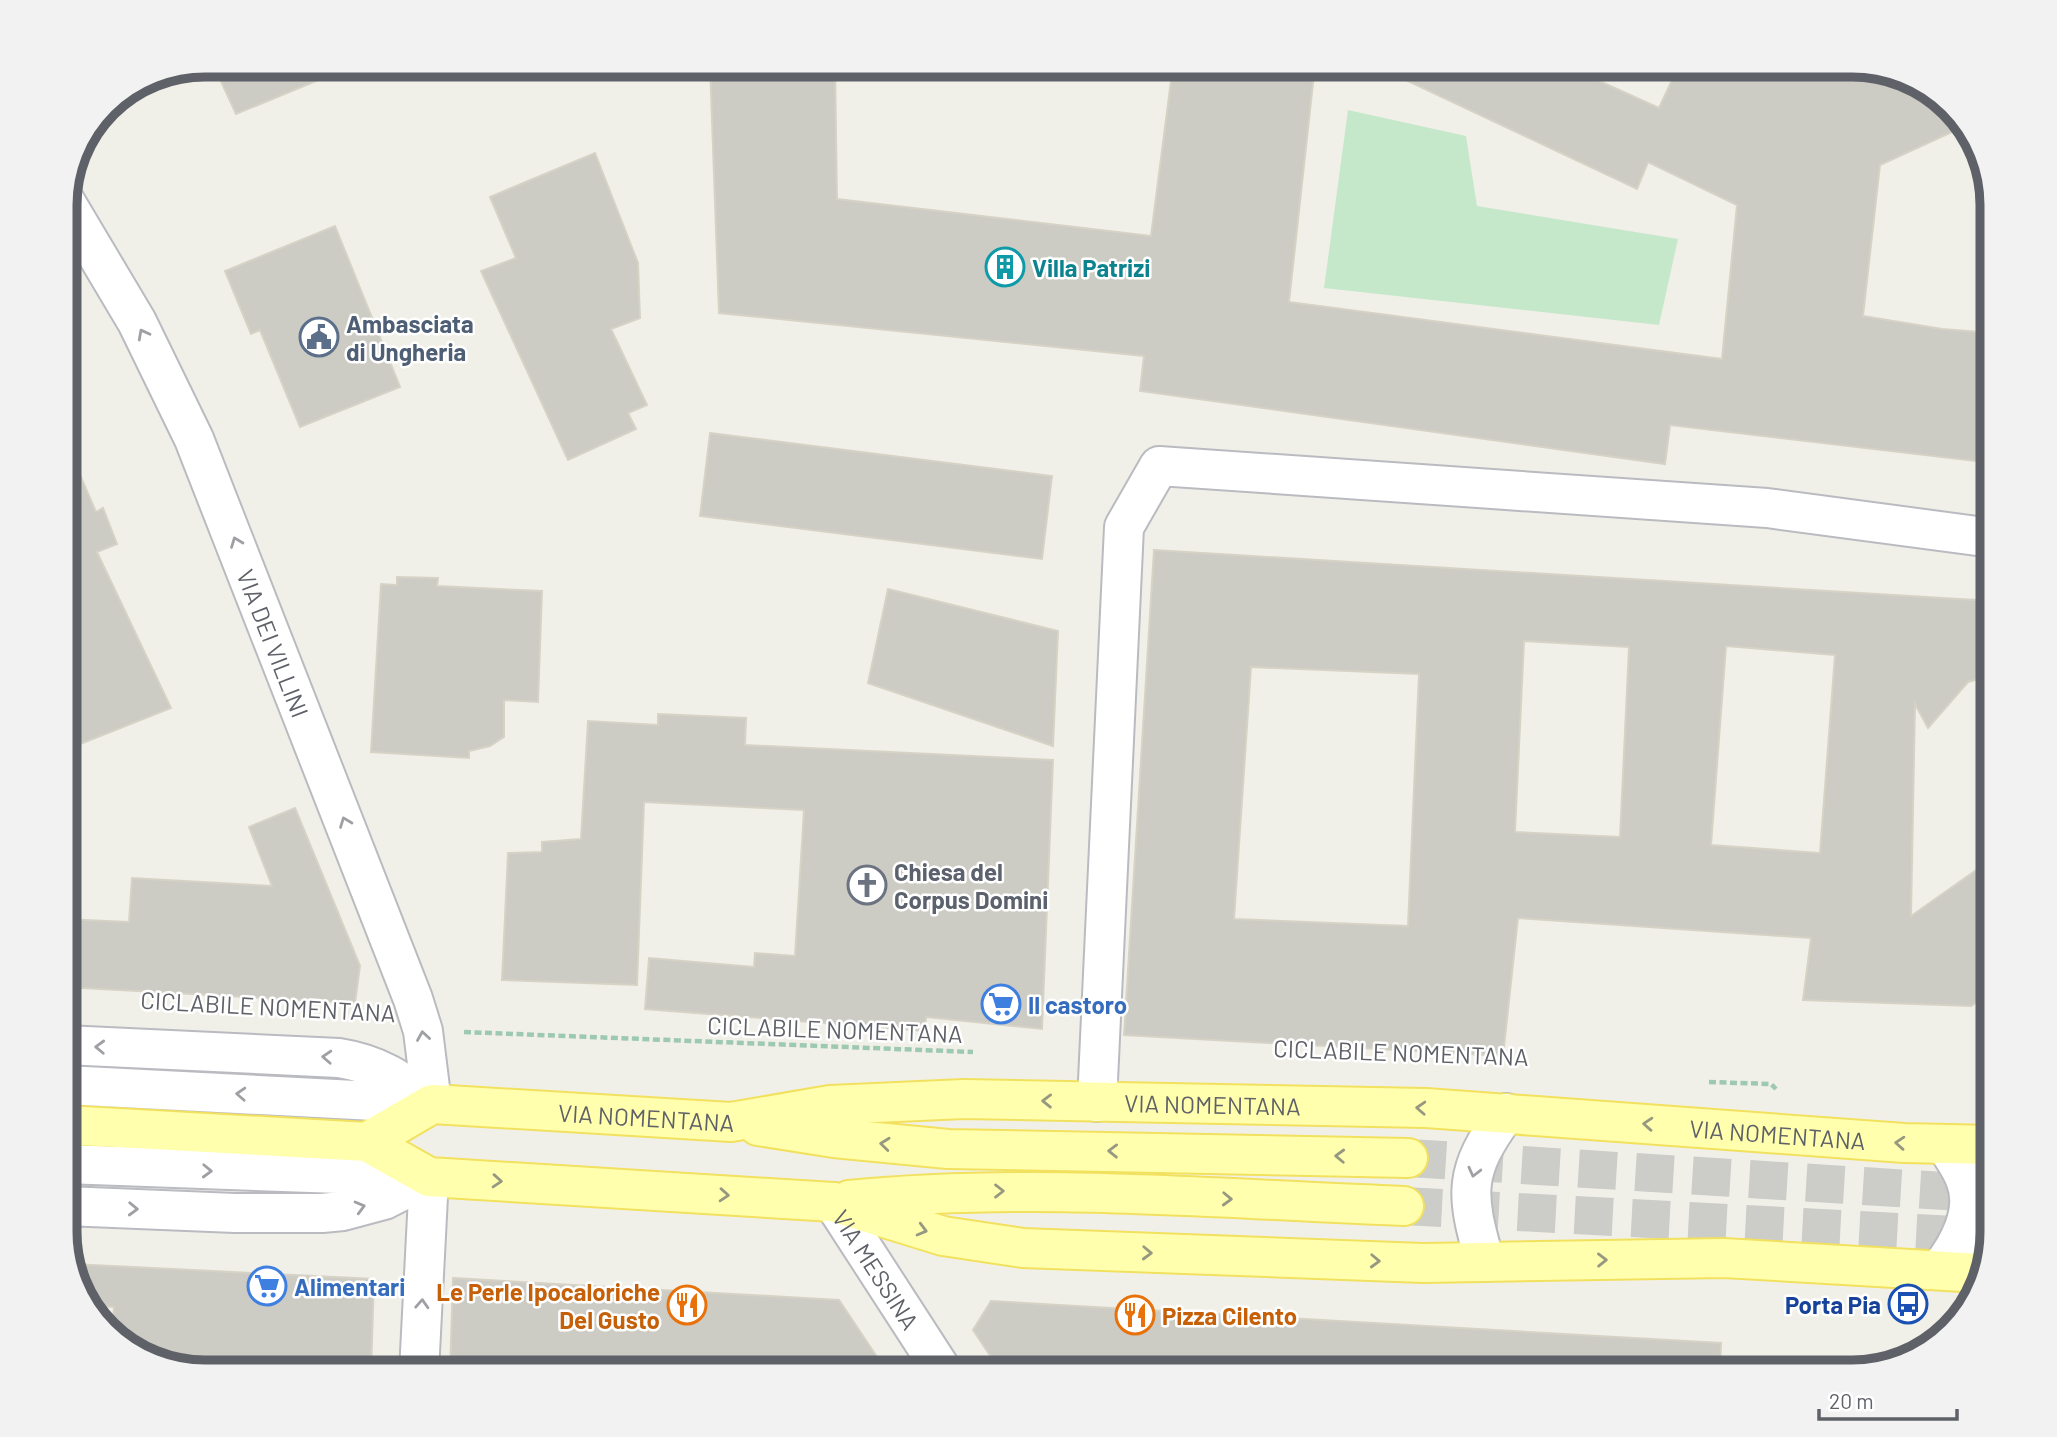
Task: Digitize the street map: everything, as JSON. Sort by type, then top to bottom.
[{"type":"main road","name":"VIA NOMENTANA","points":[[432,1104],[731,1122],[800,1109],[865,1102],[964,1099],[1360,1106],[1506,1113],[1904,1143],[1980,1145]]},
{"type":"main road","points":[[367,1142],[432,1104]]},
{"type":"main road","points":[[731,1122],[834,1138],[948,1149],[1408,1158]]},
{"type":"main road","points":[[77,1126],[367,1142],[429,1177],[833,1202],[921,1194],[1000,1191],[1404,1206]]},
{"type":"main road","points":[[833,1202],[943,1236],[1023,1248],[1423,1263],[1724,1258],[1973,1272]]},
{"type":"street","name":"VIA DEI VILLINI","points":[[77,221],[137,322],[194,439],[404,973],[423,1031],[432,1104]]},
{"type":"street","points":[[1097,1102],[1124,527],[1159,466],[1767,508],[1980,536]]},
{"type":"street","points":[[77,1046],[356,1060],[388,1072],[432,1104]]},
{"type":"street","name":"VIA NOMENTANA","points":[[77,1086],[432,1104]]},
{"type":"street","points":[[1485,1262],[1476,1230],[1470,1188],[1480,1152],[1506,1113]]},
{"type":"street","points":[[1940,1269],[1963,1231],[1969,1201],[1968,1185],[1945,1144]]},
{"type":"street","points":[[77,1165],[429,1177]]},
{"type":"street","points":[[77,1206],[235,1213],[322,1213],[343,1211],[384,1200],[429,1177]]},
{"type":"street","points":[[420,1360],[429,1177]]},
{"type":"street","name":"VIA MESSINA","points":[[833,1202],[935,1360]]},
{"type":"path","name":"CICLABILE NOMENTANA","points":[[423,1031],[975,1052]]},
{"type":"path","points":[[1703,1082],[1771,1084]]},
{"type":"green space","points":[[1348,110],[1466,136],[1477,206],[1678,239],[1659,325],[1324,288]]},
{"type":"building","points":[[219,77],[325,77],[236,114]]},
{"type":"building","name":"Villa Patrizi","points":[[710,77],[835,77],[837,199],[1151,236],[1171,77],[1314,77],[1289,302],[1722,359],[1737,205],[1648,162],[1637,189],[1399,77],[1591,77],[1659,108],[1673,77],[1877,79],[1908,90],[1923,99],[1955,131],[1880,165],[1863,316],[1942,329],[1980,332],[1980,462],[1670,425],[1665,464],[1140,391],[1144,356],[719,313]]},
{"type":"building","points":[[595,153],[638,263],[640,318],[611,329],[647,405],[628,413],[636,429],[568,460],[481,271],[516,258],[490,197]]},
{"type":"building","points":[[335,226],[400,387],[300,427],[260,330],[251,334],[225,271]]},
{"type":"building","points":[[710,433],[1052,476],[1042,559],[700,516]]},
{"type":"building","points":[[77,468],[96,512],[103,508],[117,544],[97,552],[171,708],[77,745]]},
{"type":"building","points":[[1154,550],[1980,600],[1980,678],[1968,682],[1928,728],[1915,704],[1911,916],[1980,867],[1980,1000],[1971,1006],[1803,1000],[1811,938],[1518,918],[1503,1056],[1124,1035]],"holes":[[[1524,641],[1629,647],[1620,837],[1515,832]],[[1726,646],[1835,655],[1820,853],[1711,845]],[[1251,667],[1419,674],[1408,926],[1234,919]]]},
{"type":"building","points":[[397,577],[438,578],[437,586],[542,591],[538,702],[504,700],[504,737],[490,746],[469,751],[469,758],[371,752],[381,584],[397,585]]},
{"type":"building","points":[[888,589],[1058,631],[1053,746],[868,683]]},
{"type":"building","points":[[658,714],[746,718],[745,745],[1053,760],[1042,1029],[926,1017],[925,1031],[645,1009],[649,958],[754,967],[755,953],[795,956],[804,810],[644,802],[637,985],[502,980],[508,853],[542,852],[542,842],[581,839],[588,721],[658,725]]},
{"type":"building","points":[[295,808],[360,966],[355,1003],[77,988],[77,920],[129,922],[132,878],[272,886],[249,827]]},
{"type":"building","points":[[81,1264],[374,1279],[371,1360],[180,1358],[149,1347],[121,1328],[113,1320],[114,1307],[101,1306]]},
{"type":"building","points":[[453,1278],[839,1300],[879,1360],[450,1360]]},
{"type":"building","points":[[991,1301],[1721,1343],[1720,1360],[993,1360],[973,1330]]},
{"type":"tunnel","points":[[1408,1158],[1980,1193]]},
{"type":"tunnel","points":[[1404,1206],[1980,1236]]},
{"type":"place","name":"Villa Patrizi","points":[[1005,267]]},
{"type":"place","name":"Ambasciata di Ungheria","points":[[319,337]]},
{"type":"place","name":"Chiesa del Corpus Domini","points":[[867,885]]},
{"type":"place","name":"Il castoro","points":[[1001,1004]]},
{"type":"place","name":"Alimentari","points":[[267,1286]]},
{"type":"place","name":"Porta Pia","points":[[1908,1304]]},
{"type":"place","name":"Le Perle Ipocaloriche Del Gusto","points":[[687,1305]]},
{"type":"place","name":"Pizza Cilento","points":[[1135,1315]]}]
